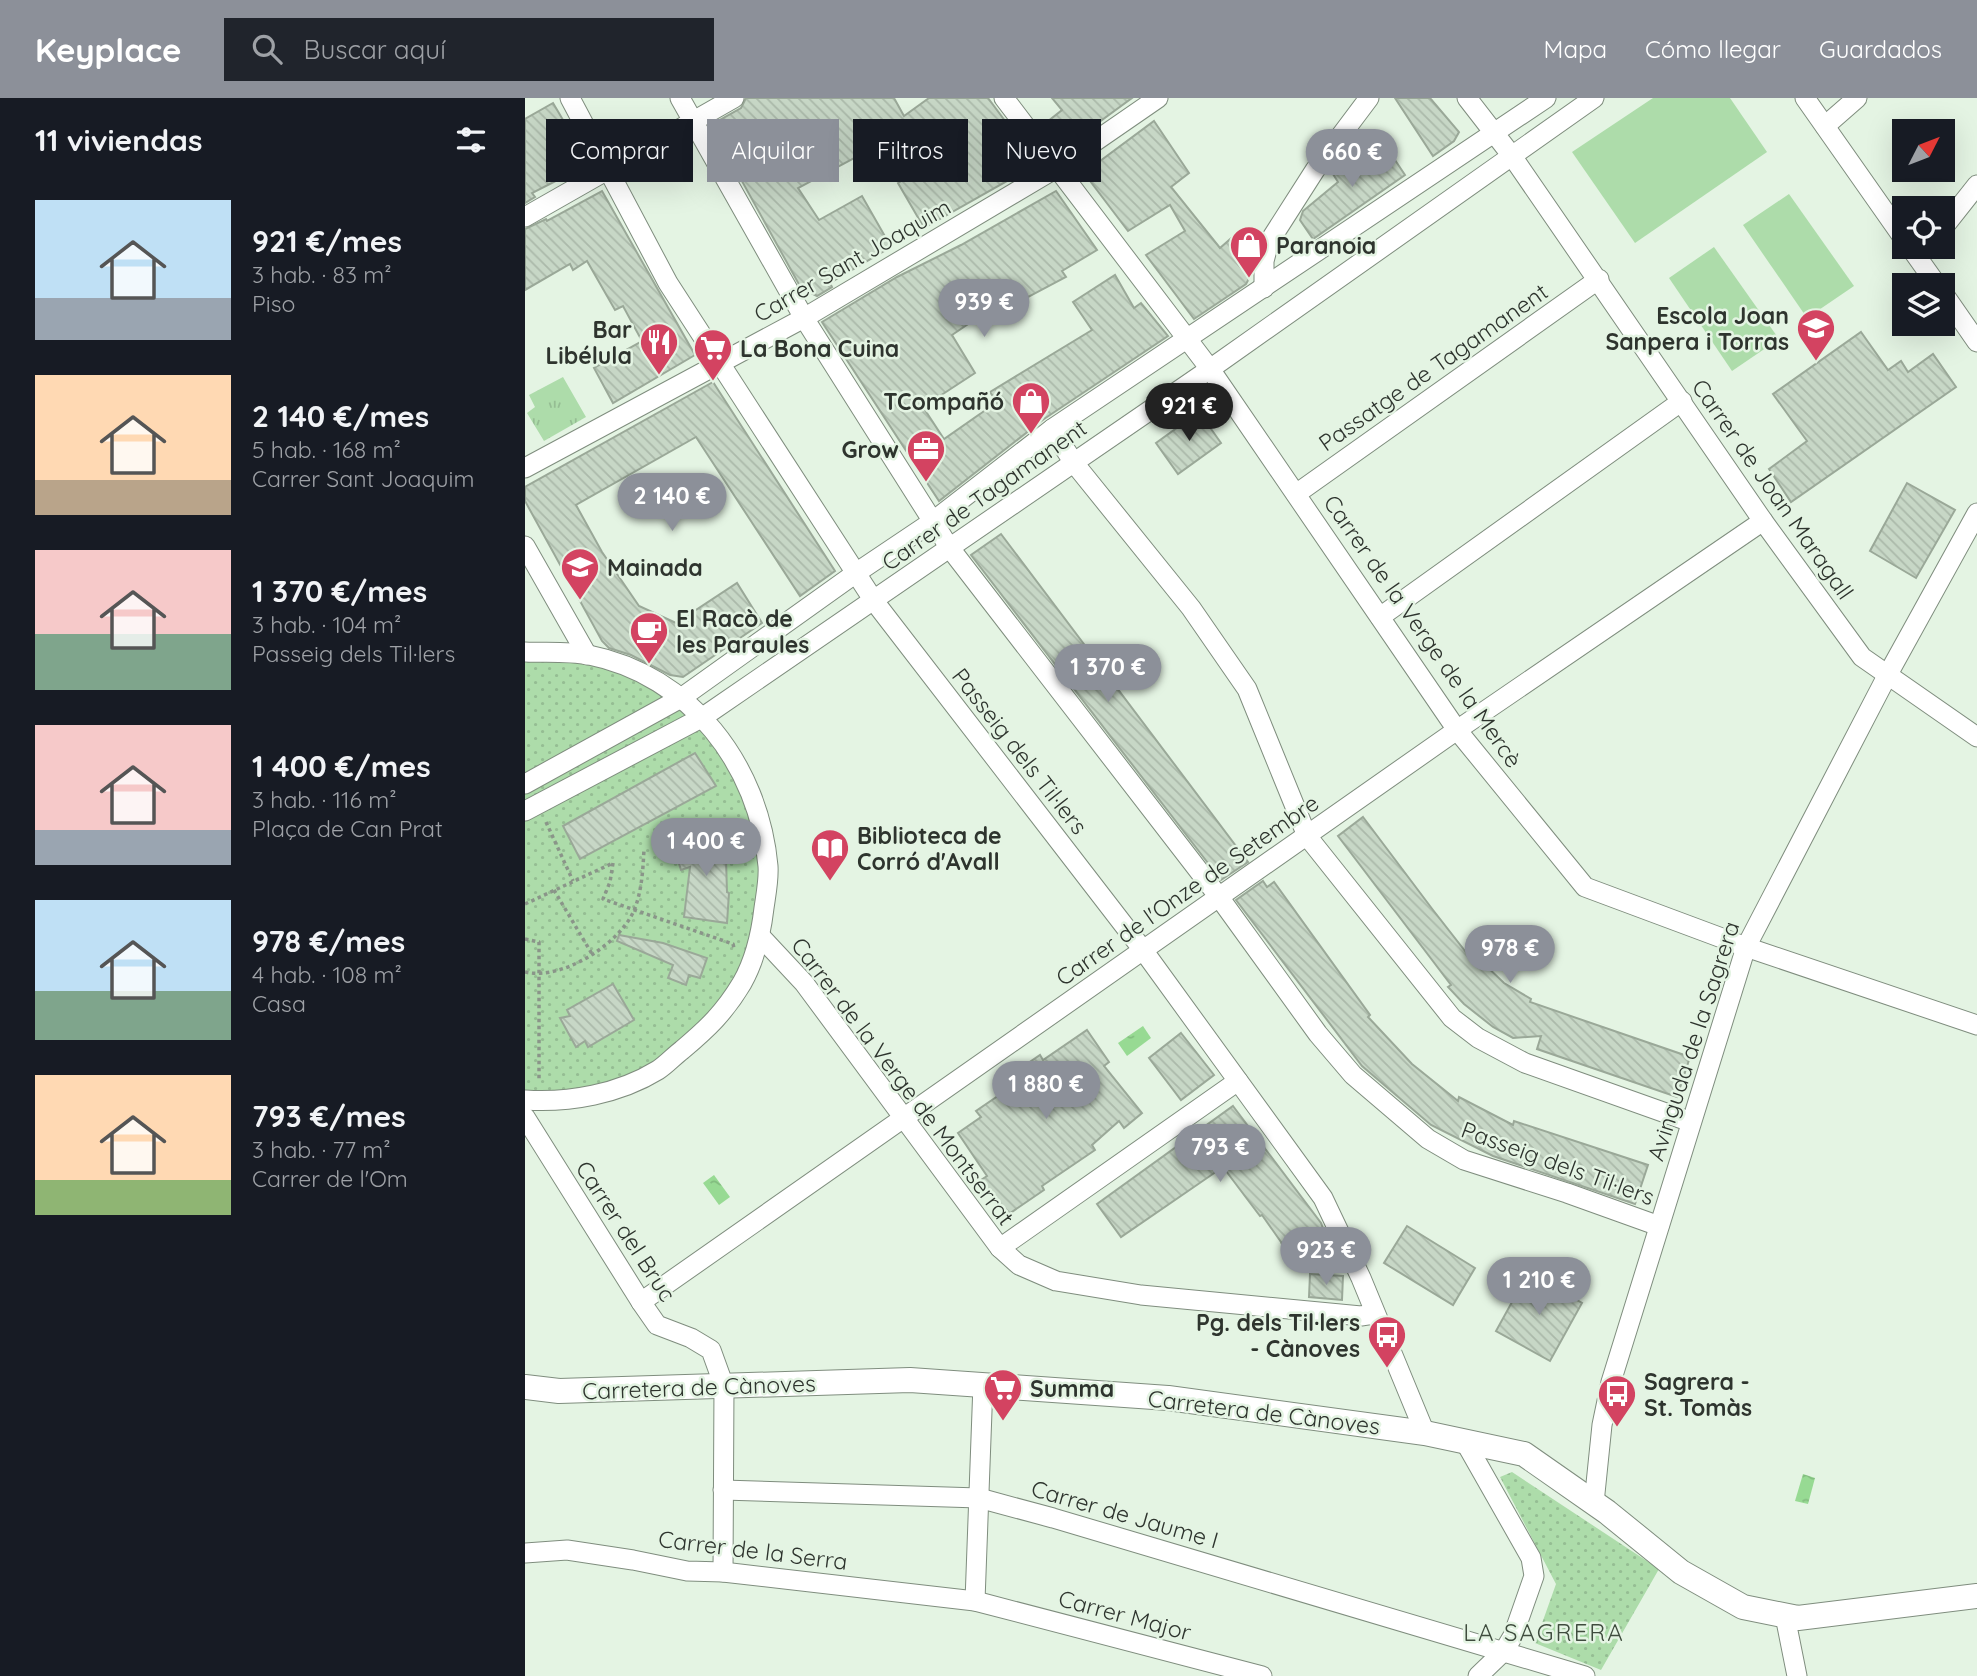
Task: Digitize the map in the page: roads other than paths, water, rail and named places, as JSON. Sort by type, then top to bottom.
[{"type":"street","name":"Passeig dels Til·lers","points":[[570,98],[581,119]]},
{"type":"street","name":"Passeig dels Til·lers","points":[[680,98],[692,119]]},
{"type":"street","points":[[693,121],[734,98]]},
{"type":"street","name":"Carrer de la Verge de la Mercè","points":[[1004,98],[1020,119]]},
{"type":"street","name":"Carrer Sant Joaquim","points":[[1101,137],[1158,98]]},
{"type":"street","points":[[1264,288],[1264,261],[1269,242],[1315,170],[1369,98]]},
{"type":"street","name":"Carrer de Joan Maragall","points":[[1467,98],[1512,156],[1599,279],[1763,521],[1862,657],[1977,737]]},
{"type":"street","name":"Carrer de Tagamanent","points":[[525,784],[681,698],[932,522],[1052,429],[1546,98]]},
{"type":"street","name":"Carrer de Tagamanent","points":[[531,808],[703,717],[1075,463],[1594,98]]},
{"type":"street","points":[[1805,98],[1892,222]]},
{"type":"street","points":[[1825,127],[1857,98]]},
{"type":"street","name":"Passeig dels Til·lers","points":[[693,121],[804,318],[949,547],[1219,897],[1318,1034],[1353,1076],[1428,1139],[1464,1160],[1659,1226]]},
{"type":"street","points":[[525,217],[586,182]]},
{"type":"street","name":"Passeig dels Til·lers","points":[[614,182],[668,282],[874,601],[1143,950],[1323,1198],[1361,1278],[1425,1433]]},
{"type":"street","name":"Carrer Sant Joaquim","points":[[525,468],[804,318],[1033,182]]},
{"type":"street","name":"Carrer de la Verge de la Mercè","points":[[1069,182],[1210,369],[1457,730],[1584,887],[1746,947],[1977,1025]]},
{"type":"street","points":[[1955,213],[1977,185]]},
{"type":"street","name":"Passatge de Tagamanent","points":[[1296,494],[1599,279]]},
{"type":"street","points":[[1955,310],[1977,341]]},
{"type":"street","points":[[1380,617],[1682,401]]},
{"type":"street","points":[[1052,429],[1075,463],[1191,608],[1247,689],[1307,836],[1452,1018],[1478,1038],[1525,1063],[1691,1122]]},
{"type":"street","name":"Avinguda de la Sagrera","points":[[1594,1503],[1602,1425],[1611,1382],[1746,947],[1887,676],[1977,513]]},
{"type":"street","name":"Carrer de l'Onze de Setembre","points":[[641,1302],[1457,730],[1763,521]]},
{"type":"street","points":[[525,546],[587,655]]},
{"type":"street","points":[[525,652],[587,655],[621,665],[652,679],[703,717],[740,767],[760,816],[769,868],[761,937],[743,982],[715,1022],[658,1070],[613,1090],[564,1100],[532,1100]]},
{"type":"street","name":"Carrer de la Verge de Montserrat","points":[[761,937],[804,983],[1000,1248],[1019,1265],[1056,1281],[1141,1295],[1361,1316],[1374,1314]]},
{"type":"street","points":[[1000,1248],[1238,1081]]},
{"type":"street","name":"Carrer del Bruc","points":[[525,1117],[657,1325],[691,1338],[711,1350],[723,1386],[723,1572]]},
{"type":"street","name":"Carretera de Cànoves","points":[[525,1387],[559,1391],[910,1380],[1168,1398],[1425,1433],[1524,1454],[1594,1503],[1681,1572],[1743,1607],[1798,1618],[1977,1596]]},
{"type":"street","points":[[975,1601],[983,1384]]},
{"type":"street","points":[[1464,1440],[1531,1558],[1534,1576],[1522,1613],[1504,1651],[1478,1676]]},
{"type":"street","name":"Carrer de Jaume I","points":[[723,1490],[979,1498],[1585,1676]]},
{"type":"street","name":"Carrer de la Serra","points":[[525,1553],[567,1550],[687,1571],[723,1572],[975,1601]]},
{"type":"street","name":"Carrer Major","points":[[975,1601],[1262,1676]]},
{"type":"street","points":[[1785,1616],[1797,1676]]},
{"type":"water","points":[[1143,1026],[1151,1038],[1127,1056],[1118,1043]]},
{"type":"water","points":[[714,1175],[730,1197],[719,1205],[703,1183]]},
{"type":"water","points":[[1803,1474],[1815,1478],[1808,1504],[1795,1501]]},
{"type":"place","name":"Paranoia","points":[[1249,279]]},
{"type":"place","name":"Escola Joan Sanpera i Torras","points":[[1816,362]]},
{"type":"place","name":"Bar Libélula","points":[[659,376]]},
{"type":"place","name":"La Bona Cuina","points":[[713,382]]},
{"type":"place","name":"TCompañó","points":[[1031,435]]},
{"type":"place","name":"Grow","points":[[926,483]]},
{"type":"place","name":"Mainada","points":[[580,601]]},
{"type":"place","name":"El Racò de les Paraules","points":[[649,665]]},
{"type":"place","name":"Biblioteca de Corró d'Avall","points":[[830,882]]},
{"type":"place","name":"Pg. dels Til·lers - Cànoves","points":[[1387,1369]]},
{"type":"place","name":"Summa","points":[[1003,1422]]},
{"type":"place","name":"Sagrera - St. Tomàs","points":[[1617,1428]]},
{"type":"district","name":"LA SAGRERA","points":[[1544,1632]]}]
